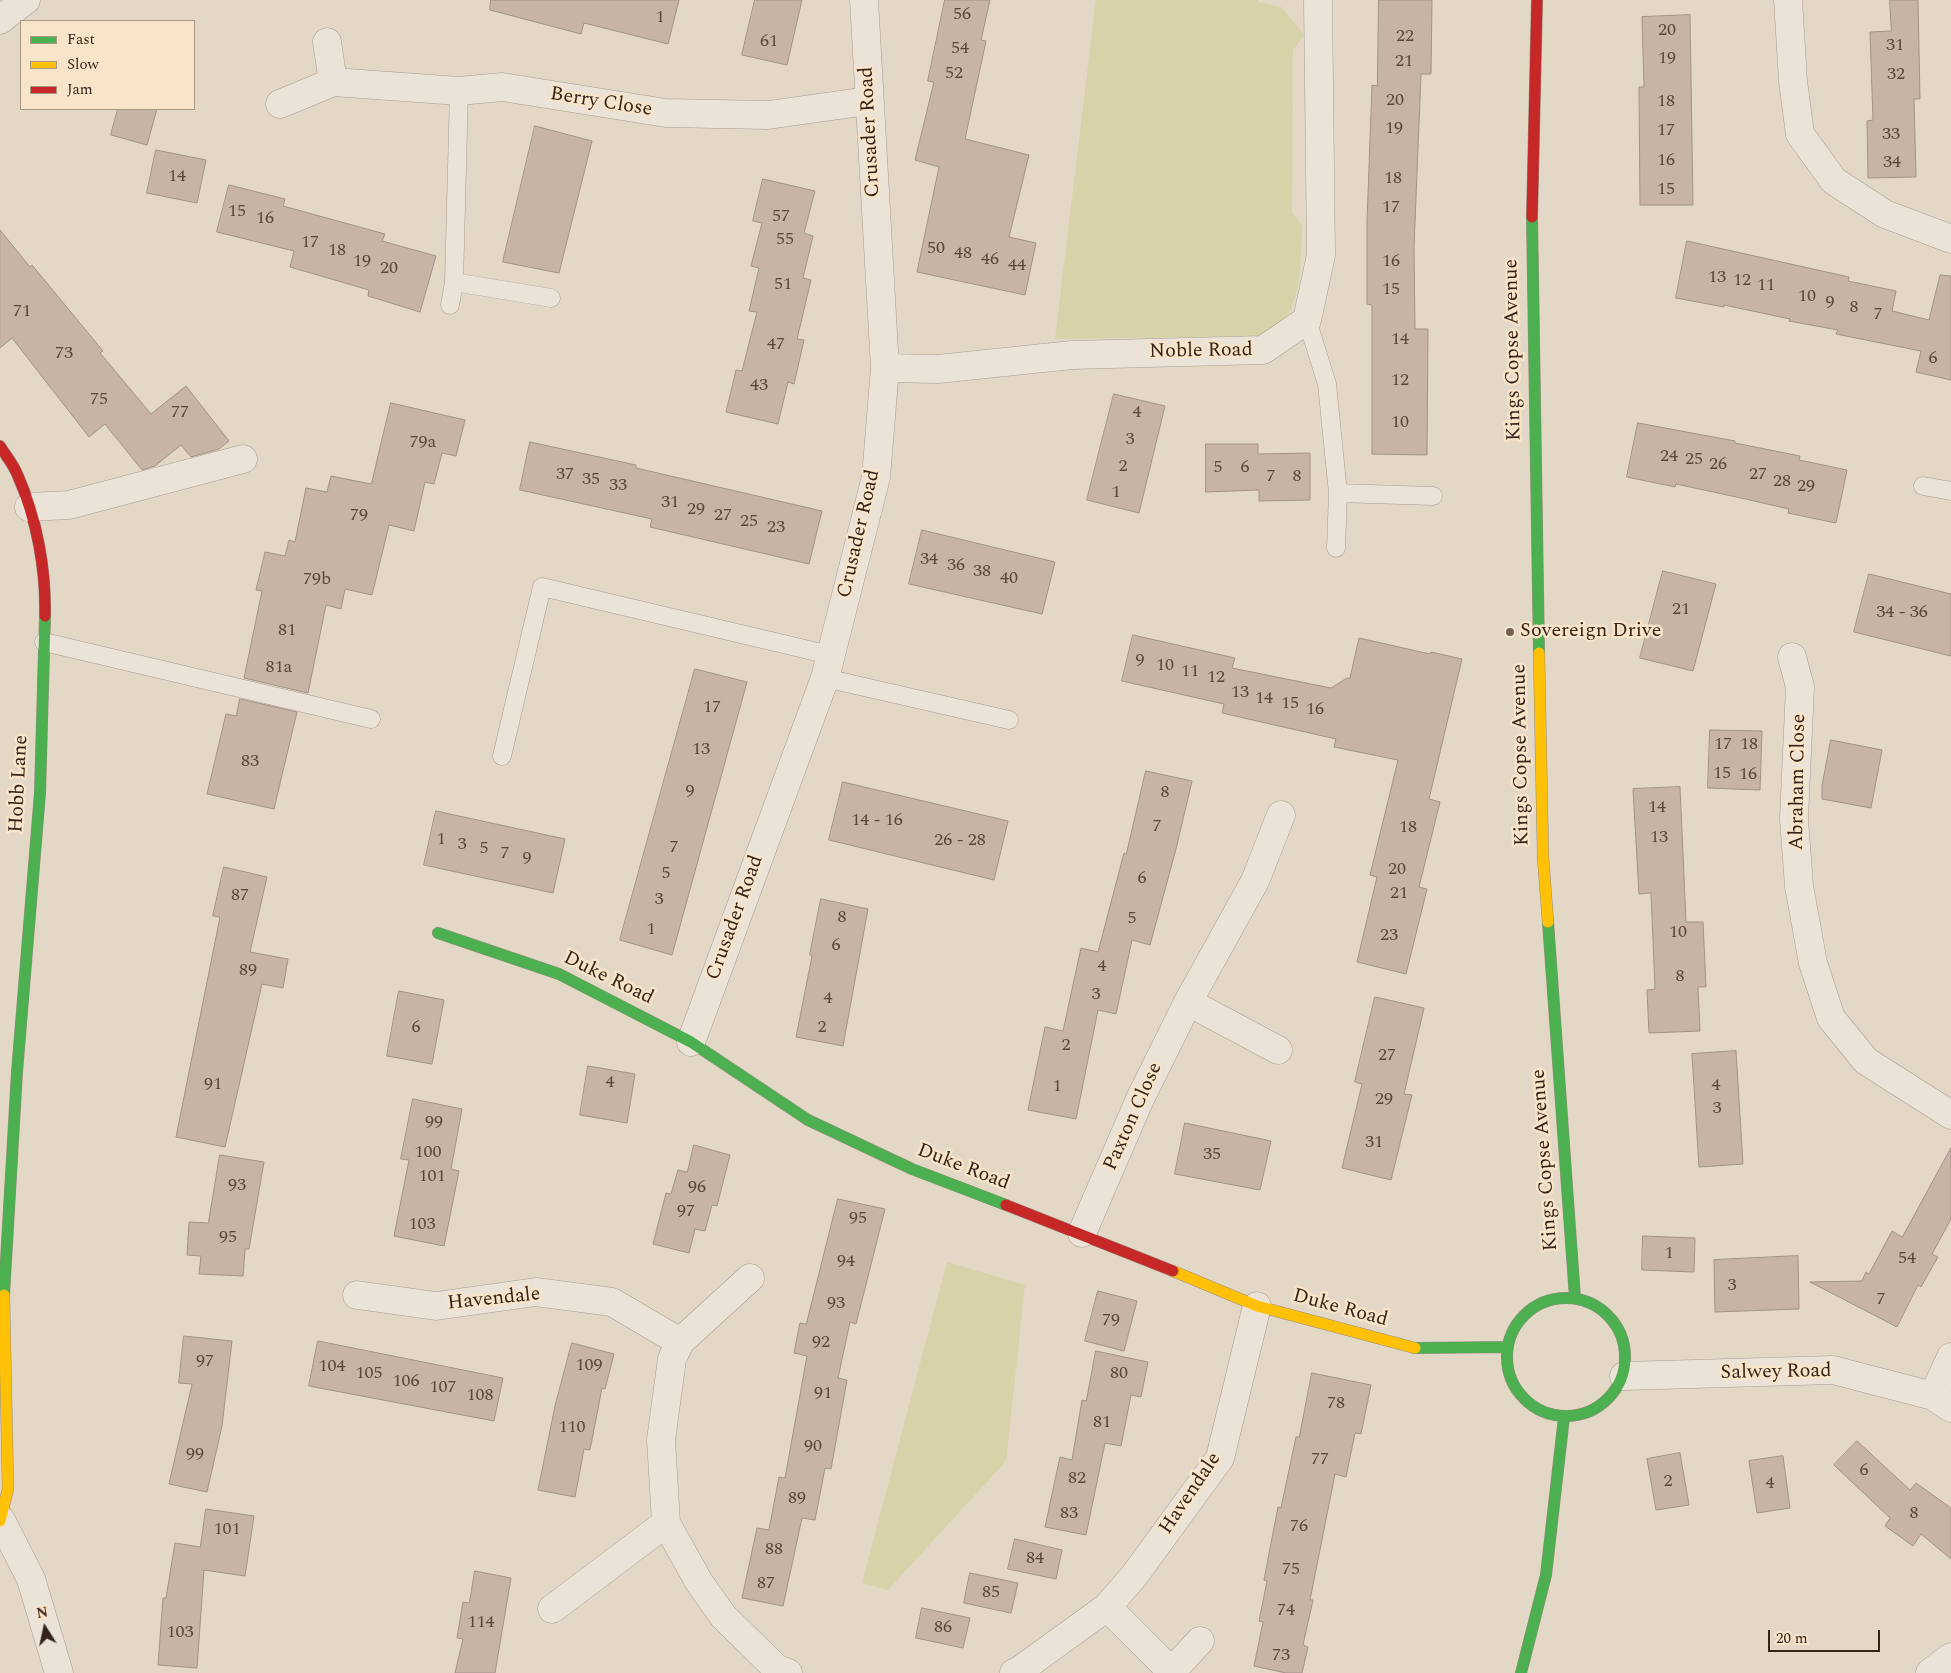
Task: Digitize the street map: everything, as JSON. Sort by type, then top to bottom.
[{"type":"street","points":[[0,20],[26,0]]},
{"type":"street","name":"Crusader Road","points":[[690,1042],[828,666],[876,476],[885,368],[868,101],[864,0]]},
{"type":"street","points":[[1307,320],[1321,255],[1318,0]]},
{"type":"street","name":"Kings Copse Avenue","points":[[1537,0],[1531,262],[1542,857],[1575,1298]]},
{"type":"street","points":[[1788,0],[1793,81],[1800,134],[1834,181],[1885,214],[1951,239]]},
{"type":"street","points":[[327,42],[333,82]]},
{"type":"street","name":"Berry Close","points":[[280,104],[333,82],[459,91],[502,88],[666,113],[768,115],[868,101]]},
{"type":"street","name":"Noble Road","points":[[885,368],[938,369],[1072,355],[1263,350],[1307,320]]},
{"type":"street","name":"Hobb Lane","points":[[0,446],[18,475],[36,529],[45,598],[40,793],[16,1072],[4,1294],[8,1488],[0,1520]]},
{"type":"street","points":[[28,507],[69,505],[243,459]]},
{"type":"street","name":"Abraham Close","points":[[1792,657],[1800,687],[1794,819],[1799,886],[1812,963],[1831,1018],[1866,1061],[1951,1115]]},
{"type":"street","name":"Paxton Close","points":[[1082,1233],[1140,1099],[1188,1002],[1255,881],[1281,816]]},
{"type":"street","name":"Duke Road","points":[[438,933],[559,974],[690,1042],[808,1120],[912,1170],[1082,1233],[1257,1306],[1420,1349],[1507,1347]]},
{"type":"street","points":[[1188,1002],[1278,1050]]},
{"type":"street","points":[[750,1278],[680,1342],[672,1359],[661,1440],[666,1523],[699,1582],[724,1616],[776,1669],[788,1673]]},
{"type":"street","name":"Havendale","points":[[357,1295],[436,1306],[536,1292],[612,1302],[680,1342]]},
{"type":"street","points":[[1575,1298],[1595,1304],[1611,1317],[1622,1335],[1626,1356],[1624,1376],[1618,1388],[1604,1404],[1586,1414],[1564,1417],[1544,1413],[1526,1402],[1513,1386],[1507,1366],[1507,1347],[1514,1328],[1527,1312],[1545,1301],[1575,1298]]},
{"type":"street","name":"Havendale","points":[[1014,1673],[1107,1607],[1134,1576],[1220,1458],[1257,1306]]},
{"type":"street","points":[[1942,1402],[1951,1357]]},
{"type":"street","name":"Salwey Road","points":[[1624,1376],[1833,1370],[1942,1402]]},
{"type":"street","points":[[1521,1673],[1546,1575],[1564,1417]]},
{"type":"street","points":[[0,1520],[31,1579],[59,1673]]},
{"type":"street","points":[[552,1609],[666,1523]]},
{"type":"street","points":[[1107,1607],[1172,1672],[1200,1641]]},
{"type":"street","points":[[1930,1673],[1951,1657]]},
{"type":"lane","points":[[450,305],[454,282],[459,91]]},
{"type":"lane","points":[[454,282],[551,298]]},
{"type":"lane","points":[[1307,320],[1327,384],[1338,493],[1336,548]]},
{"type":"lane","points":[[1923,486],[1951,491]]},
{"type":"lane","points":[[1338,493],[1433,496]]},
{"type":"lane","points":[[502,756],[542,587],[828,666],[1009,720]]},
{"type":"lane","points":[[44,642],[371,719]]},
{"type":"shaded area","points":[[1096,0],[1258,0],[1258,2],[1281,7],[1304,35],[1293,50],[1292,213],[1302,225],[1299,280],[1296,295],[1285,320],[1272,332],[1258,336],[1055,339]]},
{"type":"shaded area","points":[[947,1262],[1025,1285],[1006,1461],[888,1590],[862,1583]]},
{"type":"building","points":[[491,0],[679,0],[668,44],[584,23],[581,34],[490,10]]},
{"type":"building","points":[[755,0],[802,0],[787,65],[742,55]]},
{"type":"building","points":[[945,0],[990,0],[981,40],[986,41],[965,139],[1029,155],[1009,237],[1036,243],[1025,295],[917,272],[939,167],[915,160],[934,82],[928,81]]},
{"type":"building","points":[[1379,0],[1432,0],[1431,74],[1421,74],[1414,247],[1415,329],[1428,329],[1427,455],[1372,454],[1372,305],[1367,304],[1367,222],[1372,85],[1377,86]]},
{"type":"building","points":[[1890,0],[1918,0],[1920,99],[1914,99],[1916,177],[1868,178],[1867,121],[1873,120],[1870,32],[1891,31]]},
{"type":"building","points":[[1690,15],[1693,205],[1640,205],[1639,87],[1644,87],[1642,17]]},
{"type":"building","points":[[118,110],[157,110],[147,145],[111,135]]},
{"type":"building","points":[[535,126],[592,141],[559,273],[503,262]]},
{"type":"building","points":[[156,150],[206,160],[197,203],[147,193]]},
{"type":"building","points":[[763,179],[815,191],[804,233],[813,236],[803,278],[811,280],[797,339],[804,340],[794,384],[788,382],[778,424],[726,412],[736,370],[742,371],[757,312],[749,311],[759,268],[751,266],[762,223],[753,221]]},
{"type":"building","points":[[229,185],[285,199],[283,206],[385,234],[382,241],[436,256],[420,312],[368,296],[369,290],[290,267],[294,251],[217,232]]},
{"type":"building","points":[[0,230],[30,267],[32,265],[103,351],[100,353],[151,414],[186,386],[229,441],[219,449],[191,457],[181,445],[155,466],[142,470],[105,424],[89,437],[12,338],[0,348]]},
{"type":"building","points":[[1687,241],[1849,277],[1848,281],[1896,291],[1892,311],[1929,320],[1940,275],[1951,276],[1951,380],[1916,372],[1921,351],[1836,334],[1838,330],[1789,321],[1790,319],[1724,305],[1724,307],[1676,298]]},
{"type":"building","points":[[1114,394],[1165,406],[1139,513],[1087,500]]},
{"type":"building","points":[[391,403],[465,420],[456,456],[442,453],[434,484],[425,482],[414,531],[389,525],[372,595],[345,589],[341,609],[326,605],[308,693],[244,678],[262,591],[256,590],[265,552],[285,556],[289,540],[295,542],[306,488],[327,492],[331,476],[371,484]]},
{"type":"building","points":[[1638,423],[1735,441],[1735,443],[1800,456],[1799,460],[1847,470],[1836,523],[1788,513],[1789,509],[1741,498],[1676,484],[1675,487],[1627,477]]},
{"type":"building","points":[[530,442],[636,465],[636,468],[822,511],[809,564],[650,527],[652,519],[520,490]]},
{"type":"building","points":[[1206,444],[1258,444],[1258,454],[1310,453],[1310,500],[1259,501],[1259,490],[1206,492]]},
{"type":"building","points":[[922,530],[1055,562],[1042,614],[909,584]]},
{"type":"building","points":[[1663,571],[1716,584],[1693,671],[1640,658]]},
{"type":"building","points":[[1869,574],[1951,594],[1951,656],[1854,632]]},
{"type":"building","points":[[1133,635],[1235,658],[1232,668],[1331,688],[1350,678],[1359,638],[1462,659],[1429,799],[1440,802],[1419,887],[1427,889],[1406,974],[1357,962],[1377,877],[1370,875],[1398,760],[1334,747],[1336,739],[1222,713],[1224,704],[1122,681]]},
{"type":"building","points":[[695,669],[747,682],[672,955],[620,940]]},
{"type":"building","points":[[240,699],[297,712],[274,809],[207,794],[226,714],[236,716]]},
{"type":"building","points":[[1710,730],[1762,731],[1760,790],[1708,788]]},
{"type":"building","points":[[1831,740],[1882,750],[1871,808],[1822,799],[1822,786]]},
{"type":"building","points":[[1146,771],[1192,781],[1150,945],[1132,940],[1116,1014],[1098,1010],[1076,1119],[1028,1110],[1045,1027],[1063,1031],[1081,948],[1098,952],[1124,853],[1126,854]]},
{"type":"building","points":[[843,782],[1008,821],[994,880],[829,840]]},
{"type":"building","points":[[1680,787],[1686,922],[1703,922],[1706,987],[1698,987],[1700,1031],[1649,1033],[1647,990],[1655,989],[1651,893],[1639,894],[1633,789]]},
{"type":"building","points":[[436,811],[565,839],[553,893],[424,865]]},
{"type":"building","points":[[224,867],[267,877],[250,952],[288,959],[283,988],[262,984],[225,1147],[176,1137],[220,917],[213,916]]},
{"type":"building","points":[[821,899],[868,909],[843,1046],[796,1037]]},
{"type":"building","points":[[399,991],[444,1000],[432,1064],[387,1056]]},
{"type":"building","points":[[1375,997],[1424,1008],[1404,1094],[1412,1095],[1391,1180],[1342,1168],[1362,1084],[1355,1082]]},
{"type":"building","points":[[1736,1051],[1743,1164],[1699,1167],[1692,1054]]},
{"type":"building","points":[[588,1066],[635,1074],[627,1123],[580,1115]]},
{"type":"building","points":[[413,1099],[462,1109],[451,1169],[459,1171],[444,1246],[394,1236],[409,1160],[401,1159]]},
{"type":"building","points":[[1185,1123],[1271,1141],[1260,1190],[1175,1174]]},
{"type":"building","points":[[694,1145],[730,1155],[717,1206],[712,1205],[705,1231],[695,1229],[689,1253],[653,1244],[666,1193],[671,1194],[678,1170],[687,1172]]},
{"type":"building","points":[[1951,1148],[1951,1219],[1932,1254],[1938,1257],[1921,1287],[1918,1285],[1897,1327],[1810,1282],[1862,1281],[1866,1272],[1869,1274],[1892,1231],[1902,1237]]},
{"type":"building","points":[[220,1155],[264,1162],[249,1249],[245,1249],[243,1276],[199,1274],[201,1256],[187,1255],[189,1222],[208,1223]]},
{"type":"building","points":[[838,1199],[885,1209],[856,1324],[850,1322],[838,1378],[847,1380],[831,1469],[825,1468],[815,1520],[802,1518],[783,1606],[742,1598],[757,1528],[769,1530],[779,1477],[785,1478],[807,1356],[794,1353],[800,1323],[806,1324]]},
{"type":"building","points":[[1643,1236],[1695,1238],[1694,1272],[1642,1270]]},
{"type":"building","points":[[1798,1256],[1799,1309],[1715,1312],[1714,1260]]},
{"type":"building","points":[[1098,1291],[1137,1301],[1124,1351],[1085,1341]]},
{"type":"building","points":[[184,1336],[232,1341],[222,1426],[207,1492],[169,1484],[192,1384],[179,1383]]},
{"type":"building","points":[[318,1341],[503,1378],[494,1421],[309,1386]]},
{"type":"building","points":[[572,1343],[614,1354],[605,1389],[602,1388],[590,1450],[584,1449],[575,1497],[538,1490],[555,1406]]},
{"type":"building","points":[[1096,1351],[1148,1362],[1141,1397],[1131,1395],[1121,1446],[1105,1443],[1086,1535],[1045,1527],[1060,1457],[1072,1460],[1082,1400],[1086,1401]]},
{"type":"building","points":[[1312,1373],[1371,1385],[1361,1434],[1355,1433],[1346,1477],[1335,1474],[1310,1600],[1313,1600],[1303,1645],[1308,1647],[1302,1673],[1286,1673],[1254,1666],[1263,1622],[1259,1621],[1267,1581],[1264,1580],[1278,1507],[1281,1508],[1296,1437],[1299,1437]]},
{"type":"building","points":[[1857,1441],[1910,1490],[1916,1483],[1951,1508],[1951,1559],[1921,1534],[1913,1546],[1885,1526],[1890,1518],[1834,1465]]},
{"type":"building","points":[[1680,1453],[1689,1505],[1656,1510],[1647,1459]]},
{"type":"building","points":[[1783,1456],[1790,1508],[1757,1513],[1749,1461]]},
{"type":"building","points":[[206,1509],[254,1516],[245,1576],[204,1570],[197,1668],[158,1665],[163,1598],[166,1598],[175,1543],[200,1547]]},
{"type":"building","points":[[1015,1539],[1062,1550],[1056,1579],[1008,1569]]},
{"type":"building","points":[[475,1571],[511,1578],[495,1673],[455,1673],[463,1639],[457,1638],[463,1602],[469,1603]]},
{"type":"building","points":[[970,1573],[1018,1583],[1011,1613],[964,1603]]},
{"type":"building","points":[[922,1608],[970,1618],[963,1648],[916,1638]]},
{"type":"traffic: fast","points":[[1532,217],[1539,653]]},
{"type":"traffic: fast","points":[[4,1295],[17,1072],[40,793],[45,616]]},
{"type":"traffic: fast","points":[[1548,922],[1575,1298]]},
{"type":"traffic: fast","points":[[438,933],[559,974],[691,1042],[808,1120],[912,1169],[1006,1205]]},
{"type":"traffic: fast","points":[[1566,1298],[1589,1302],[1608,1315],[1621,1334],[1625,1357],[1621,1380],[1608,1399],[1589,1412],[1566,1416],[1543,1412],[1524,1399],[1511,1380],[1507,1357],[1511,1334],[1524,1315],[1543,1302],[1566,1298]]},
{"type":"traffic: fast","points":[[1415,1348],[1507,1347]]},
{"type":"traffic: fast","points":[[1521,1673],[1546,1575],[1564,1417]]},
{"type":"traffic: slow","points":[[1539,653],[1543,857],[1548,922]]},
{"type":"traffic: slow","points":[[1173,1271],[1257,1306],[1415,1348]]},
{"type":"traffic: slow","points":[[0,1521],[8,1489],[4,1295]]},
{"type":"traffic: jam","points":[[1532,217],[1537,0]]},
{"type":"traffic: jam","points":[[0,446],[12,464],[25,492],[35,527],[42,563],[45,616]]},
{"type":"traffic: jam","points":[[1006,1205],[1173,1271]]},
{"type":"place","name":"Sovereign Drive","points":[[1510,632]]}]
